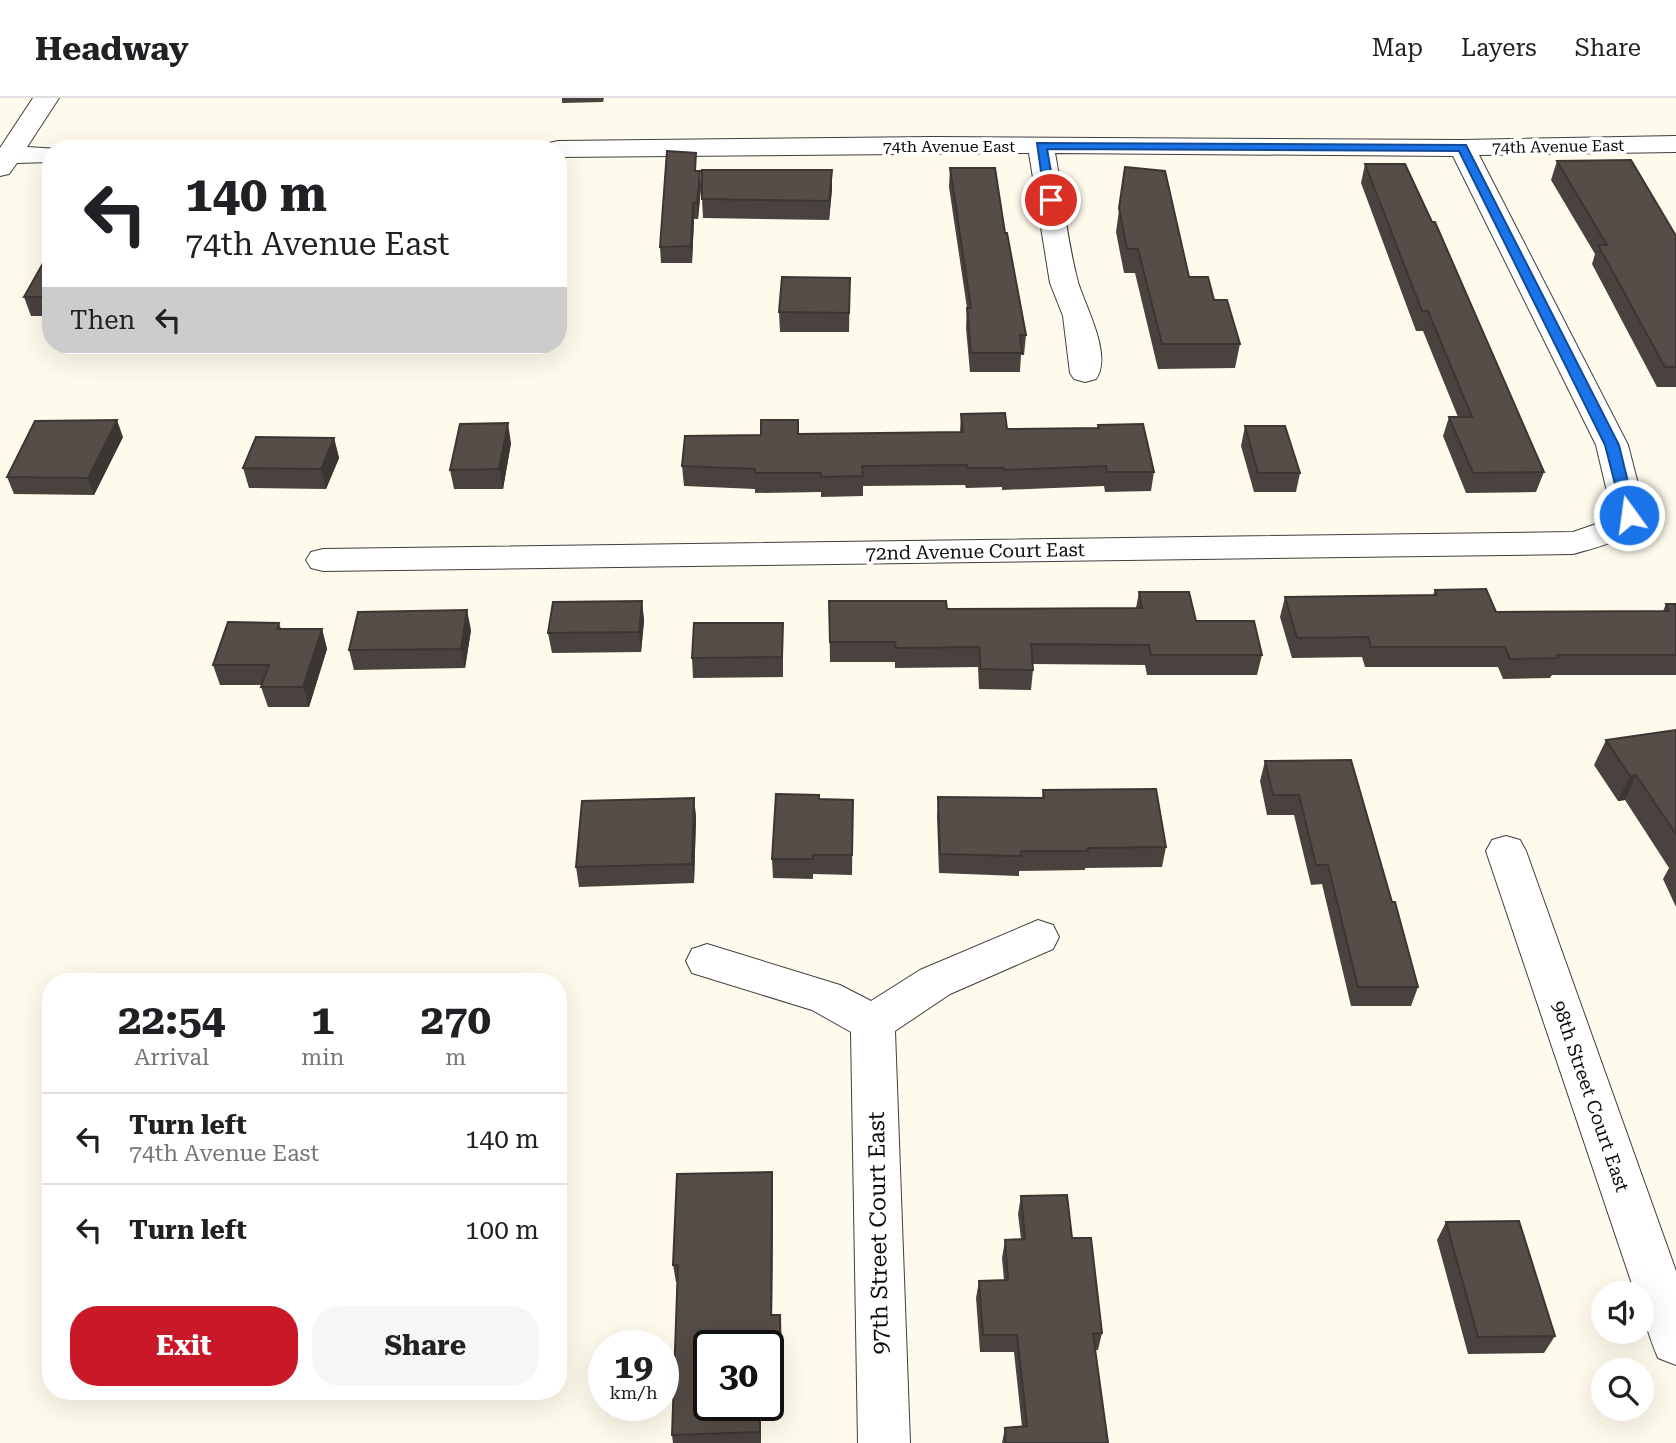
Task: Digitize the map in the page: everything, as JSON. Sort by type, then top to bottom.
[{"type":"street","points":[[4,161],[46,98]]},
{"type":"street","name":"74th Avenue East","points":[[567,149],[1041,146],[1462,148],[1676,145]]},
{"type":"street","points":[[1041,146],[1064,282],[1085,340],[1086,373]]},
{"type":"street","name":"72nd Avenue Court East","points":[[323,560],[1573,542],[1602,535],[1622,524],[1629,515],[1612,445],[1462,148]]},
{"type":"street","points":[[4,161],[42,155]]},
{"type":"street","name":"98th Street Court East","points":[[1506,851],[1676,1341]]},
{"type":"street","points":[[707,961],[825,997],[873,1023],[935,982],[1038,937]]},
{"type":"street","name":"97th Street Court East","points":[[873,1023],[884,1443]]},
{"type":"building","points":[[667,151],[696,153],[695,171],[700,171],[697,203],[693,203],[691,246],[660,247]]},
{"type":"building","points":[[1631,160],[1676,236],[1676,367],[1665,367],[1598,245],[1607,245],[1557,161]]},
{"type":"building","points":[[1365,164],[1405,164],[1432,222],[1435,222],[1544,472],[1473,473],[1449,417],[1472,417],[1428,311],[1422,311]]},
{"type":"building","points":[[1125,167],[1165,171],[1189,277],[1208,277],[1214,300],[1227,300],[1240,344],[1162,344],[1138,249],[1127,249],[1119,208]]},
{"type":"building","points":[[950,168],[995,168],[1026,335],[1020,335],[1022,353],[971,353],[967,308],[971,308]]},
{"type":"building","points":[[702,170],[832,170],[829,201],[702,199]]},
{"type":"building","points":[[42,265],[42,297],[24,297]]},
{"type":"building","points":[[782,277],[850,278],[849,313],[779,312]]},
{"type":"building","points":[[1005,413],[1007,429],[1099,428],[1098,425],[1143,424],[1154,472],[1107,472],[1106,466],[1004,470],[967,468],[967,465],[862,466],[863,476],[821,477],[821,473],[755,473],[755,469],[682,466],[685,436],[761,435],[761,420],[798,420],[798,434],[963,432],[961,414]]},
{"type":"building","points":[[117,420],[88,478],[7,477],[35,421]]},
{"type":"building","points":[[508,423],[499,469],[450,470],[460,424]]},
{"type":"building","points":[[1245,426],[1285,426],[1300,473],[1258,473]]},
{"type":"building","points":[[256,437],[334,438],[321,469],[243,468]]},
{"type":"building","points":[[1486,589],[1496,612],[1669,611],[1666,604],[1676,604],[1676,655],[1557,655],[1558,658],[1510,659],[1505,647],[1371,647],[1368,637],[1297,638],[1285,597],[1437,595],[1435,590]]},
{"type":"building","points":[[1139,592],[1189,592],[1196,621],[1254,621],[1262,655],[1151,655],[1149,645],[1031,644],[1033,670],[981,669],[979,647],[896,648],[895,642],[830,642],[829,601],[946,601],[947,609],[1142,608]]},
{"type":"building","points":[[642,601],[639,632],[548,633],[553,602]]},
{"type":"building","points":[[467,610],[461,649],[349,650],[358,612]]},
{"type":"building","points":[[228,622],[279,623],[277,629],[322,629],[303,687],[261,687],[269,665],[213,665]]},
{"type":"building","points":[[694,623],[783,623],[782,657],[692,658]]},
{"type":"building","points":[[1676,730],[1676,834],[1636,775],[1630,776],[1606,740]]},
{"type":"building","points":[[1351,760],[1418,987],[1358,987],[1328,865],[1316,865],[1299,795],[1273,795],[1265,761]]},
{"type":"building","points":[[1156,789],[1166,847],[1021,851],[1021,856],[940,854],[938,797],[1044,798],[1043,790]]},
{"type":"building","points":[[776,794],[819,795],[819,799],[853,800],[852,855],[772,859]]},
{"type":"building","points":[[694,798],[692,864],[576,867],[582,801]]},
{"type":"building","points":[[772,1172],[771,1315],[780,1315],[780,1330],[693,1330],[693,1421],[760,1421],[760,1432],[672,1435],[672,1421],[679,1421],[679,1330],[676,1330],[678,1265],[673,1265],[677,1174]]},
{"type":"building","points":[[1067,1195],[1072,1238],[1091,1238],[1102,1333],[1093,1334],[1108,1443],[1006,1443],[1005,1428],[1027,1426],[1017,1335],[983,1335],[979,1281],[1008,1280],[1005,1240],[1025,1239],[1021,1196]]},
{"type":"building","points":[[1519,1221],[1555,1336],[1478,1337],[1446,1222]]},
{"type":"route","points":[[1051,200],[1041,146],[1462,148],[1612,445],[1629,515]]}]
